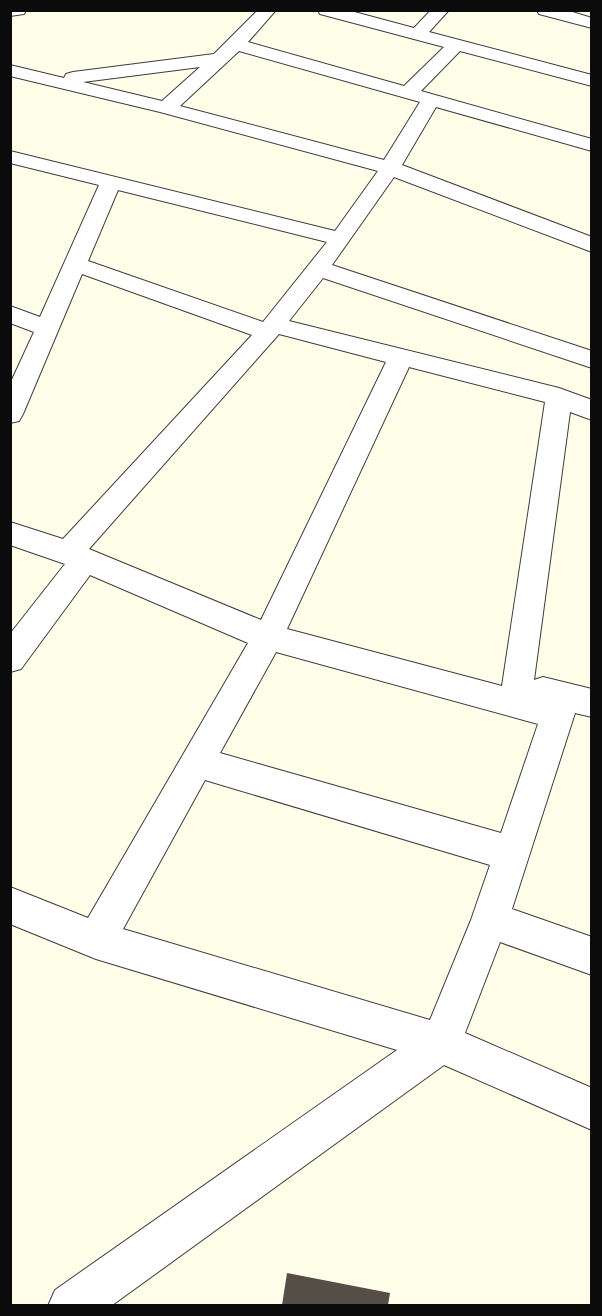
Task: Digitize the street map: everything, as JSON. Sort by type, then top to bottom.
[{"type":"street","points":[[10,11],[18,10]]},
{"type":"street","points":[[166,108],[236,44],[268,10]]},
{"type":"street","points":[[326,10],[591,81]]},
{"type":"street","points":[[417,35],[441,10]]},
{"type":"street","points":[[545,10],[591,22]]},
{"type":"street","points":[[236,44],[591,145]]},
{"type":"street","points":[[10,659],[76,557],[271,328],[341,239],[390,168],[420,95],[456,45]]},
{"type":"street","points":[[54,81],[219,59]]},
{"type":"street","points":[[10,70],[166,108],[390,168],[591,245]]},
{"type":"street","points":[[10,158],[341,239]]},
{"type":"street","points":[[10,414],[110,183]]},
{"type":"street","points":[[75,264],[271,328],[401,357],[536,366],[591,360]]},
{"type":"street","points":[[317,267],[536,366],[558,405],[516,694]]},
{"type":"street","points":[[10,314],[47,328]]},
{"type":"street","points":[[96,940],[268,637],[401,357]]},
{"type":"street","points":[[558,405],[591,411]]},
{"type":"street","points":[[558,405],[591,417]]},
{"type":"street","points":[[10,533],[76,557],[268,637],[516,694],[571,704],[441,1043],[71,1305]]},
{"type":"street","points":[[197,762],[513,854]]},
{"type":"street","points":[[10,905],[96,940],[441,1043],[591,1109]]},
{"type":"street","points":[[490,920],[591,956]]},
{"type":"building","points":[[287,1273],[390,1293],[388,1305],[282,1305]]}]
